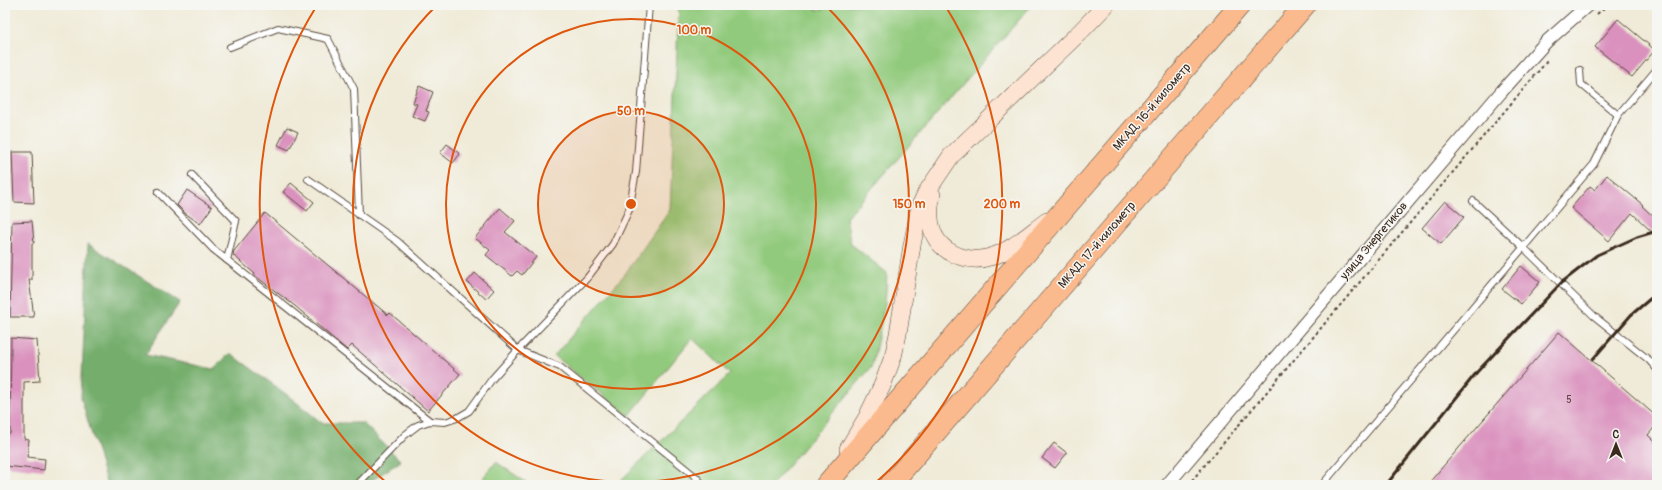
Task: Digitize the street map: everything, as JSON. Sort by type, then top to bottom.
[{"type":"highway","name":"МКАД, 16-й километр","points":[[1064,210],[1240,5]]},
{"type":"highway","name":"МКАД, 17-й километр","points":[[890,485],[1305,5]]},
{"type":"highway","points":[[828,483],[1064,210]]},
{"type":"main road","points":[[828,483],[867,417],[882,386],[893,357],[920,206],[926,193],[951,156],[1106,5]]},
{"type":"main road","points":[[936,177],[929,216],[932,229],[937,241],[950,252],[962,258],[977,260],[989,258],[1001,253],[1064,210]]},
{"type":"street","name":"улица Энергетиков","points":[[1168,485],[1502,91],[1546,42],[1588,5]]},
{"type":"lane","points":[[357,485],[405,435],[418,425],[430,421],[445,422],[457,418],[469,411],[492,379],[588,277],[613,244],[629,210],[636,172],[649,5]]},
{"type":"lane","points":[[230,47],[278,28],[328,39],[354,90],[359,214]]},
{"type":"lane","points":[[1322,485],[1594,164],[1618,115],[1657,69]]},
{"type":"lane","points":[[1580,70],[1581,84],[1618,115]]},
{"type":"lane","points":[[192,175],[236,220],[226,260]]},
{"type":"lane","points":[[308,179],[397,241],[518,350],[560,367],[696,477],[703,485]]},
{"type":"lane","points":[[158,192],[213,249],[226,260],[430,421]]},
{"type":"lane","points":[[1473,201],[1594,316],[1649,360],[1657,369]]},
{"type":"path","points":[[1596,15],[1608,5]]},
{"type":"path","points":[[1188,485],[1551,56]]},
{"type":"green space","points":[[679,5],[812,5],[817,10],[837,5],[1032,5],[846,218],[851,244],[887,273],[885,304],[872,366],[772,485],[616,485],[730,374],[692,338],[629,416],[554,356],[625,274],[670,210]]},
{"type":"green space","points":[[88,244],[180,302],[145,355],[214,369],[230,353],[286,394],[322,423],[363,423],[401,461],[365,485],[107,485],[81,398]]},
{"type":"green space","points":[[496,462],[530,485],[477,485]]},
{"type":"building","points":[[1618,19],[1655,50],[1632,77],[1595,47]]},
{"type":"building","points":[[419,86],[433,92],[426,111],[429,112],[425,121],[412,116],[417,104],[413,103]]},
{"type":"building","points":[[287,127],[298,132],[289,150],[278,145]]},
{"type":"building","points":[[447,144],[460,154],[453,163],[440,153]]},
{"type":"building","points":[[12,152],[32,152],[34,203],[14,202]]},
{"type":"building","points":[[1607,175],[1643,205],[1642,206],[1657,220],[1657,227],[1652,232],[1632,213],[1609,241],[1571,208],[1590,186],[1595,190]]},
{"type":"building","points":[[291,183],[314,202],[307,211],[283,192]]},
{"type":"building","points":[[187,190],[212,207],[200,224],[177,205]]},
{"type":"building","points":[[1445,201],[1464,217],[1441,244],[1422,228]]},
{"type":"building","points":[[500,208],[515,221],[505,232],[536,257],[522,275],[517,271],[512,276],[486,255],[490,250],[475,238]]},
{"type":"building","points":[[265,213],[388,315],[390,313],[460,374],[428,411],[352,345],[347,350],[295,306],[254,275],[255,274],[233,255],[234,251]]},
{"type":"building","points":[[32,221],[34,243],[32,243],[32,280],[29,280],[34,317],[10,317],[12,222]]},
{"type":"building","points":[[1521,266],[1540,282],[1521,304],[1502,289]]},
{"type":"building","points":[[475,273],[494,290],[486,299],[467,282]]},
{"type":"building","points":[[1559,332],[1657,417],[1657,424],[1648,435],[1657,444],[1657,485],[1427,485]]},
{"type":"building","points":[[11,338],[37,340],[40,381],[24,382],[24,439],[29,440],[27,457],[45,459],[44,470],[5,466],[5,433],[10,434]]},
{"type":"building","points":[[1054,443],[1067,453],[1055,468],[1042,458]]},
{"type":"railway","points":[[1386,485],[1477,372],[1561,283],[1597,255],[1637,237],[1657,231]]},
{"type":"railway","points":[[1593,359],[1631,315],[1657,293]]}]
